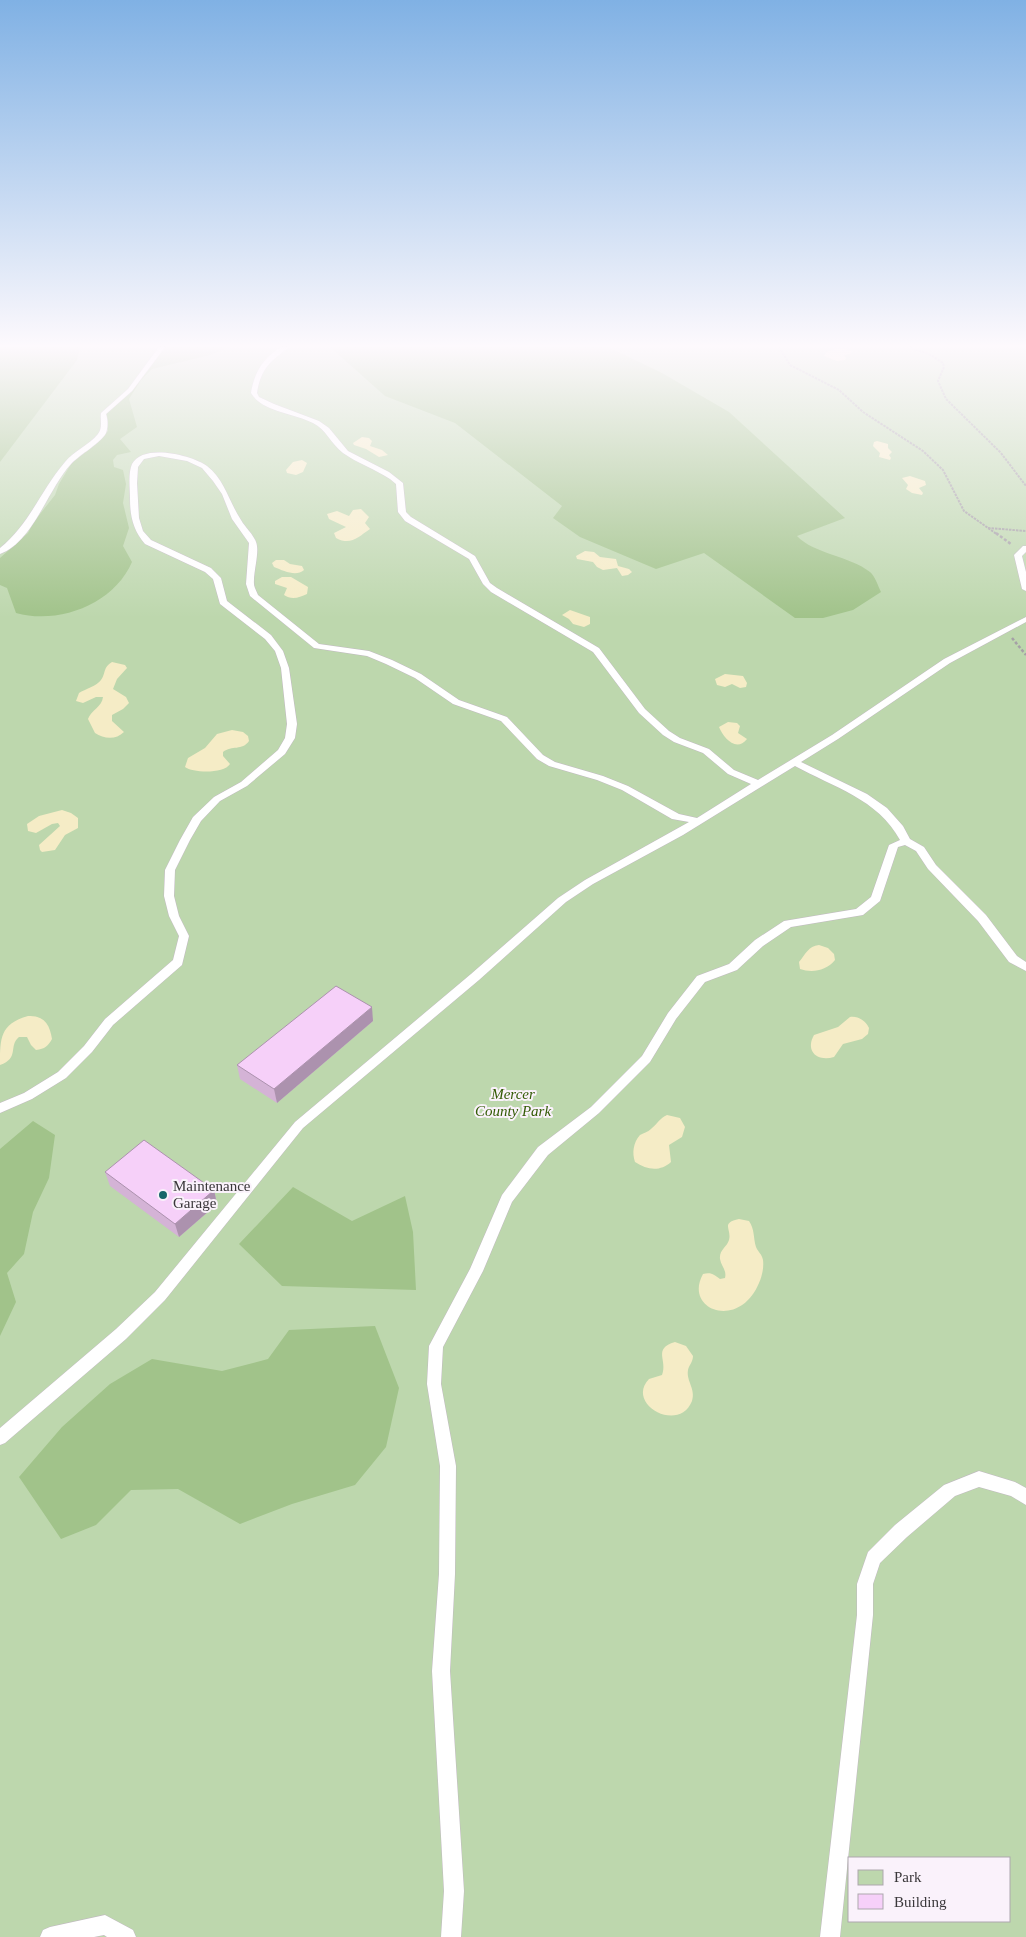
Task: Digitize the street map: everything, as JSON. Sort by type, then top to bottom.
[{"type":"lane","points":[[0,552],[16,540],[26,527],[68,463],[98,437]]},
{"type":"lane","points":[[333,437],[346,452],[382,469],[399,482],[402,512],[408,519],[472,558],[487,584],[494,590],[596,650],[642,711],[666,733],[706,751],[731,772],[759,784]]},
{"type":"lane","points":[[0,1108],[28,1096],[62,1075],[88,1049],[109,1022],[178,962],[184,936],[174,916],[169,896],[170,870],[184,840],[197,819],[217,799],[244,784],[267,765],[282,752],[290,738],[292,724],[285,668],[279,651],[268,637],[223,602],[217,578],[213,574],[148,542],[140,534],[135,521],[133,471],[136,462],[142,458],[152,455],[178,456],[206,468],[220,485],[231,506],[232,513],[254,543],[250,584],[254,596],[317,646],[332,650],[369,654],[418,676],[456,702],[504,719],[540,756],[552,764],[600,778],[625,788],[676,817],[698,822]]},
{"type":"lane","points":[[1024,550],[1018,555],[1026,589]]},
{"type":"lane","points":[[0,1438],[121,1334],[160,1296],[299,1125],[475,977],[562,900],[589,882],[698,822],[835,738],[947,661],[1026,619]]},
{"type":"lane","points":[[794,762],[868,798],[881,807],[901,829],[906,841],[920,849],[932,866],[982,918],[1013,959],[1026,967]]},
{"type":"lane","points":[[450,1937],[454,1891],[441,1671],[447,1574],[448,1466],[434,1384],[436,1346],[476,1271],[507,1199],[544,1151],[595,1110],[646,1059],[672,1016],[701,979],[733,967],[759,943],[788,924],[859,912],[876,899],[894,845],[906,841]]},
{"type":"lane","points":[[830,1937],[865,1615],[865,1584],[874,1558],[901,1531],[950,1490],[980,1479],[1015,1490],[1026,1497]]},
{"type":"lane","points":[[50,1937],[105,1925],[126,1937]]},
{"type":"path","points":[[902,437],[923,451],[943,470],[964,511],[987,528],[1024,550]]},
{"type":"path","points":[[984,437],[1001,454],[1026,486]]},
{"type":"path","points":[[987,528],[1026,531]]},
{"type":"path","points":[[1006,630],[1026,655]]},
{"type":"green space","name":"Mercer County Park","points":[[0,437],[1026,437],[1026,1937],[0,1937]]},
{"type":"green space","points":[[0,437],[19,437],[0,462]]},
{"type":"green space","points":[[101,437],[122,437],[120,439],[131,452],[117,455],[113,460],[114,467],[123,470],[126,484],[123,503],[129,528],[123,546],[132,562],[124,577],[112,589],[99,600],[83,608],[50,616],[16,613],[7,588],[0,585],[0,558],[28,533],[33,523],[55,495],[71,464]]},
{"type":"green space","points":[[474,437],[757,437],[845,518],[797,536],[813,547],[853,562],[870,572],[881,592],[853,610],[823,618],[795,618],[704,553],[656,569],[580,537],[553,518],[562,506]]},
{"type":"green space","points":[[33,1121],[55,1135],[49,1178],[33,1212],[24,1254],[7,1273],[16,1302],[0,1336],[0,1149]]},
{"type":"green space","points":[[293,1187],[352,1221],[405,1196],[413,1232],[416,1290],[282,1286],[239,1244]]},
{"type":"green space","points":[[375,1326],[399,1388],[386,1447],[355,1485],[292,1504],[240,1524],[178,1489],[131,1490],[96,1525],[61,1539],[19,1477],[62,1427],[110,1384],[152,1359],[222,1371],[268,1359],[289,1330]]},
{"type":"sand","points":[[361,437],[369,438],[372,441],[370,446],[382,450],[388,455],[379,457],[353,443]]},
{"type":"sand","points":[[874,442],[888,444],[888,448],[892,452],[889,455],[890,460],[879,457],[880,453],[873,446]]},
{"type":"sand","points":[[302,460],[307,463],[303,472],[296,475],[287,473],[286,470],[293,462]]},
{"type":"sand","points":[[910,476],[925,481],[926,485],[919,488],[923,493],[922,495],[912,493],[906,489],[908,485],[902,478]]},
{"type":"sand","points":[[361,509],[369,517],[365,523],[370,529],[350,541],[336,538],[334,533],[346,527],[329,519],[327,514],[337,511],[349,516],[353,510]]},
{"type":"sand","points":[[585,551],[594,552],[600,557],[616,559],[618,566],[629,569],[632,572],[622,576],[617,568],[603,570],[593,562],[577,559],[576,556]]},
{"type":"sand","points":[[276,560],[284,560],[290,564],[302,566],[304,570],[290,573],[274,567],[272,563]]},
{"type":"sand","points":[[282,577],[291,577],[308,587],[307,594],[289,598],[284,595],[287,588],[275,584],[275,581]]},
{"type":"sand","points":[[570,610],[590,617],[590,624],[584,627],[573,624],[562,615]]},
{"type":"sand","points":[[112,662],[125,665],[127,668],[117,679],[113,689],[126,697],[129,703],[112,715],[112,721],[124,732],[121,735],[110,738],[95,733],[88,719],[101,703],[103,697],[96,697],[83,703],[76,701],[79,693],[99,682],[107,666]]},
{"type":"sand","points":[[725,674],[743,676],[747,683],[746,687],[740,688],[732,684],[725,687],[717,685],[715,679]]},
{"type":"sand","points":[[728,722],[737,723],[740,726],[738,733],[747,739],[743,743],[734,744],[724,735],[719,727]]},
{"type":"sand","points":[[232,730],[243,732],[248,736],[249,741],[243,746],[223,752],[223,756],[230,764],[227,767],[222,770],[208,772],[185,767],[188,758],[205,748],[217,734]]},
{"type":"sand","points":[[62,810],[78,818],[78,828],[65,835],[55,850],[42,852],[39,845],[60,826],[58,823],[52,824],[36,833],[28,831],[27,824],[39,816]]},
{"type":"sand","points":[[819,945],[828,948],[834,954],[835,960],[823,969],[809,971],[800,969],[799,962],[806,953],[812,947]]},
{"type":"sand","points":[[28,1016],[42,1019],[50,1029],[52,1039],[46,1047],[36,1050],[27,1037],[19,1037],[14,1044],[10,1059],[0,1065],[0,1047],[4,1033],[12,1023]]},
{"type":"sand","points":[[850,1017],[856,1017],[863,1021],[869,1028],[868,1034],[862,1039],[843,1044],[834,1057],[822,1058],[814,1054],[811,1046],[814,1035],[838,1027]]},
{"type":"sand","points":[[667,1115],[680,1118],[685,1127],[682,1137],[669,1145],[671,1162],[658,1169],[653,1169],[635,1162],[634,1148],[640,1135],[650,1130],[660,1119]]},
{"type":"sand","points":[[739,1219],[749,1221],[752,1227],[756,1247],[763,1260],[762,1275],[750,1298],[739,1307],[727,1311],[716,1310],[707,1305],[700,1297],[699,1287],[703,1274],[711,1274],[720,1279],[725,1278],[720,1256],[729,1240],[728,1225],[730,1222]]},
{"type":"sand","points":[[675,1342],[686,1346],[693,1356],[688,1378],[693,1397],[685,1411],[676,1415],[666,1415],[657,1412],[649,1406],[644,1398],[643,1388],[649,1379],[662,1375],[662,1352],[664,1348]]},
{"type":"building","points":[[336,986],[372,1007],[274,1089],[237,1065]]},
{"type":"building","name":"Maintenance Garage","points":[[144,1140],[214,1190],[175,1224],[105,1172]]},
{"type":"place","name":"Maintenance Garage","points":[[163,1195]]}]
